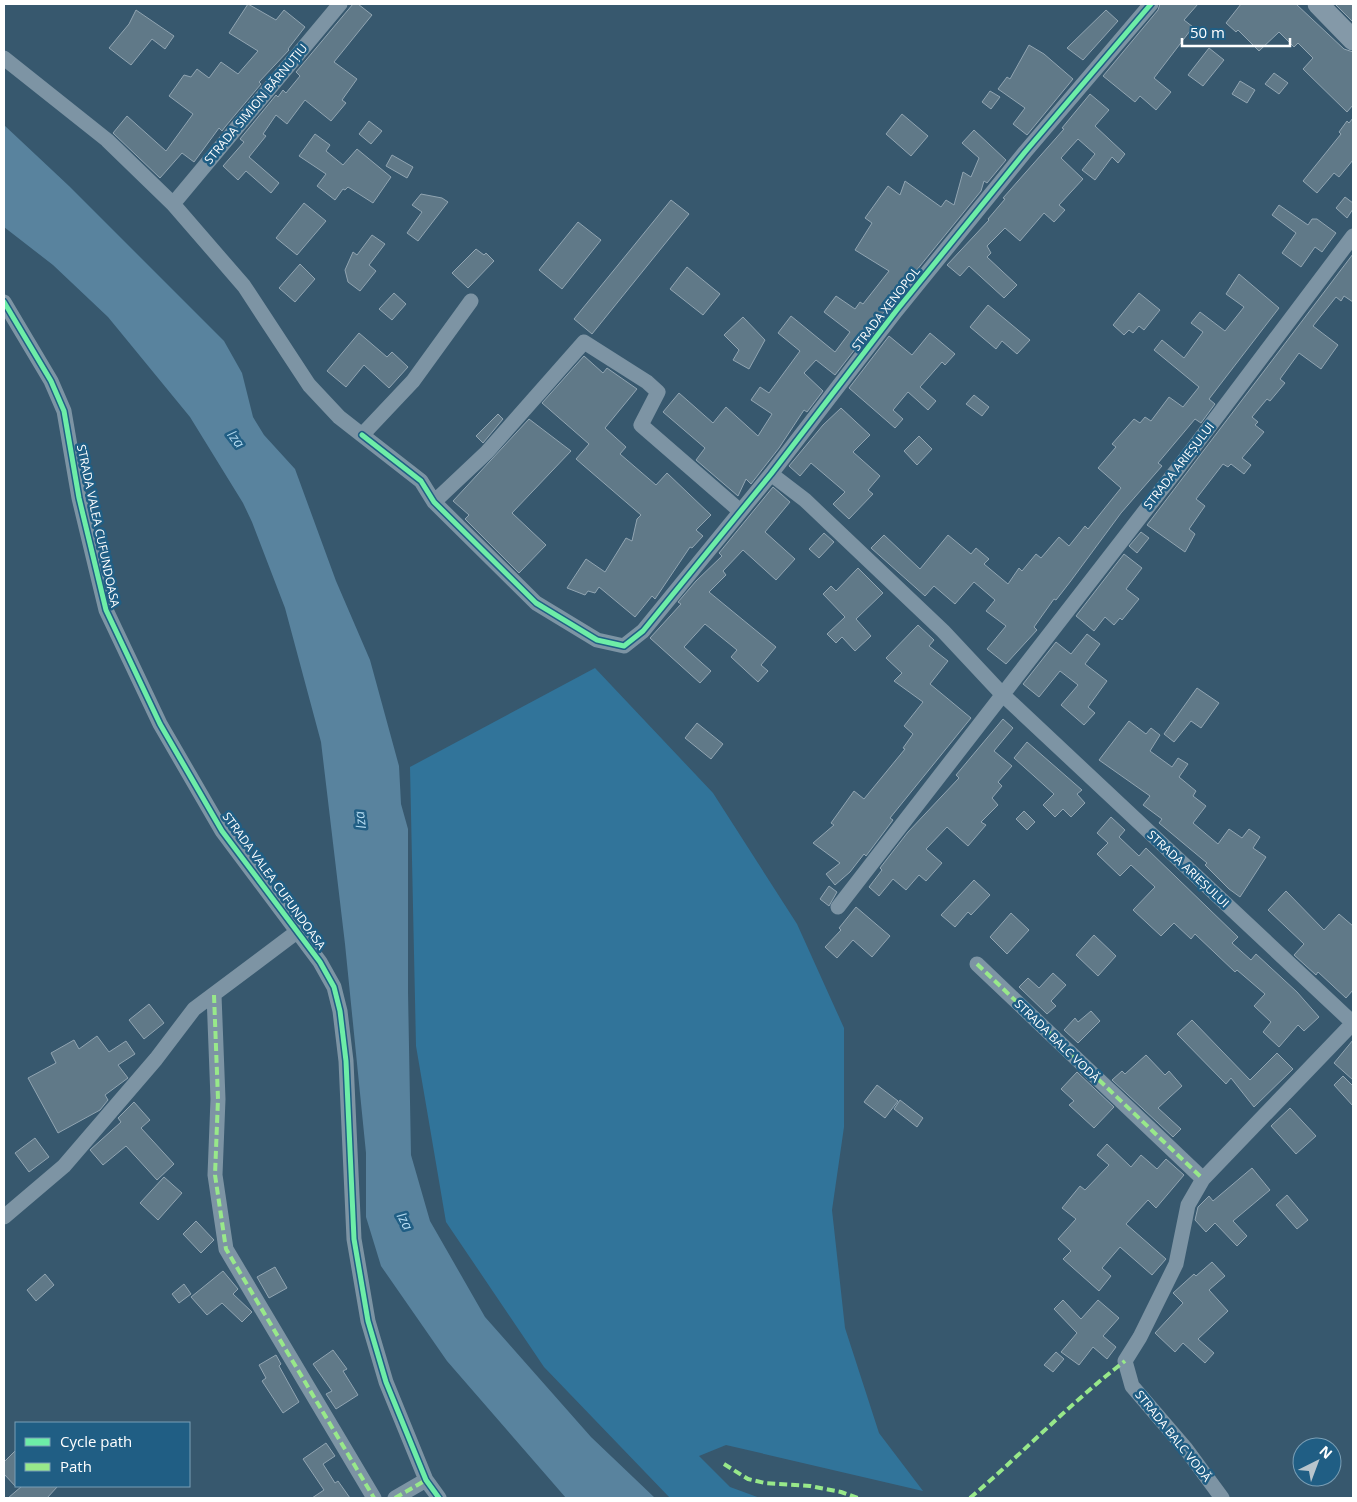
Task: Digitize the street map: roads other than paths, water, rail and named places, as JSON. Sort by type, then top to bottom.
[{"type":"street","name":"STRADA SIMION BĂRNUȚIU","points":[[172,204],[340,4]]},
{"type":"street","name":"STRADA XENOPOL","points":[[434,502],[536,603],[597,640],[624,646],[643,631],[771,474],[896,311],[1019,160],[1151,4]]},
{"type":"street","points":[[1318,4],[1353,40]]},
{"type":"street","points":[[4,58],[107,140],[172,204],[244,286],[309,386],[339,417],[421,481],[434,502],[487,452],[584,342],[647,382],[658,392],[641,425],[740,511]]},
{"type":"street","name":"STRADA ARIEȘULUI","points":[[838,907],[1179,466],[1353,236]]},
{"type":"street","points":[[362,435],[412,382],[471,301]]},
{"type":"street","name":"STRADA VALEA CUFUNDOASA","points":[[4,302],[51,381],[64,411],[79,498],[106,610],[160,724],[222,831],[320,962],[334,987],[340,1011],[346,1061],[354,1239],[368,1321],[386,1382],[426,1480],[439,1498]]},
{"type":"street","name":"STRADA ARIEȘULUI","points":[[771,474],[805,500],[943,632],[1002,694],[1353,1023]]},
{"type":"street","points":[[4,1217],[64,1166],[156,1059],[194,1009],[298,932]]},
{"type":"street","name":"STRADA BALC VODĂ","points":[[977,964],[1203,1179]]},
{"type":"street","points":[[214,995],[218,1099],[215,1175],[226,1249],[374,1498]]},
{"type":"street","name":"STRADA BALC VODĂ","points":[[1222,1498],[1186,1449],[1132,1386],[1125,1361],[1140,1337],[1176,1264],[1188,1205],[1203,1179],[1353,1023]]},
{"type":"street","points":[[395,1498],[426,1480]]},
{"type":"water","name":"Iza","points":[[4,125],[69,186],[224,341],[242,373],[253,417],[264,435],[295,469],[336,581],[370,660],[399,766],[401,804],[408,829],[411,1155],[430,1221],[485,1317],[591,1437],[655,1498],[566,1498],[447,1361],[381,1266],[366,1217],[366,1153],[345,944],[321,742],[285,608],[243,503],[190,417],[108,317],[53,265],[4,227]]}]
